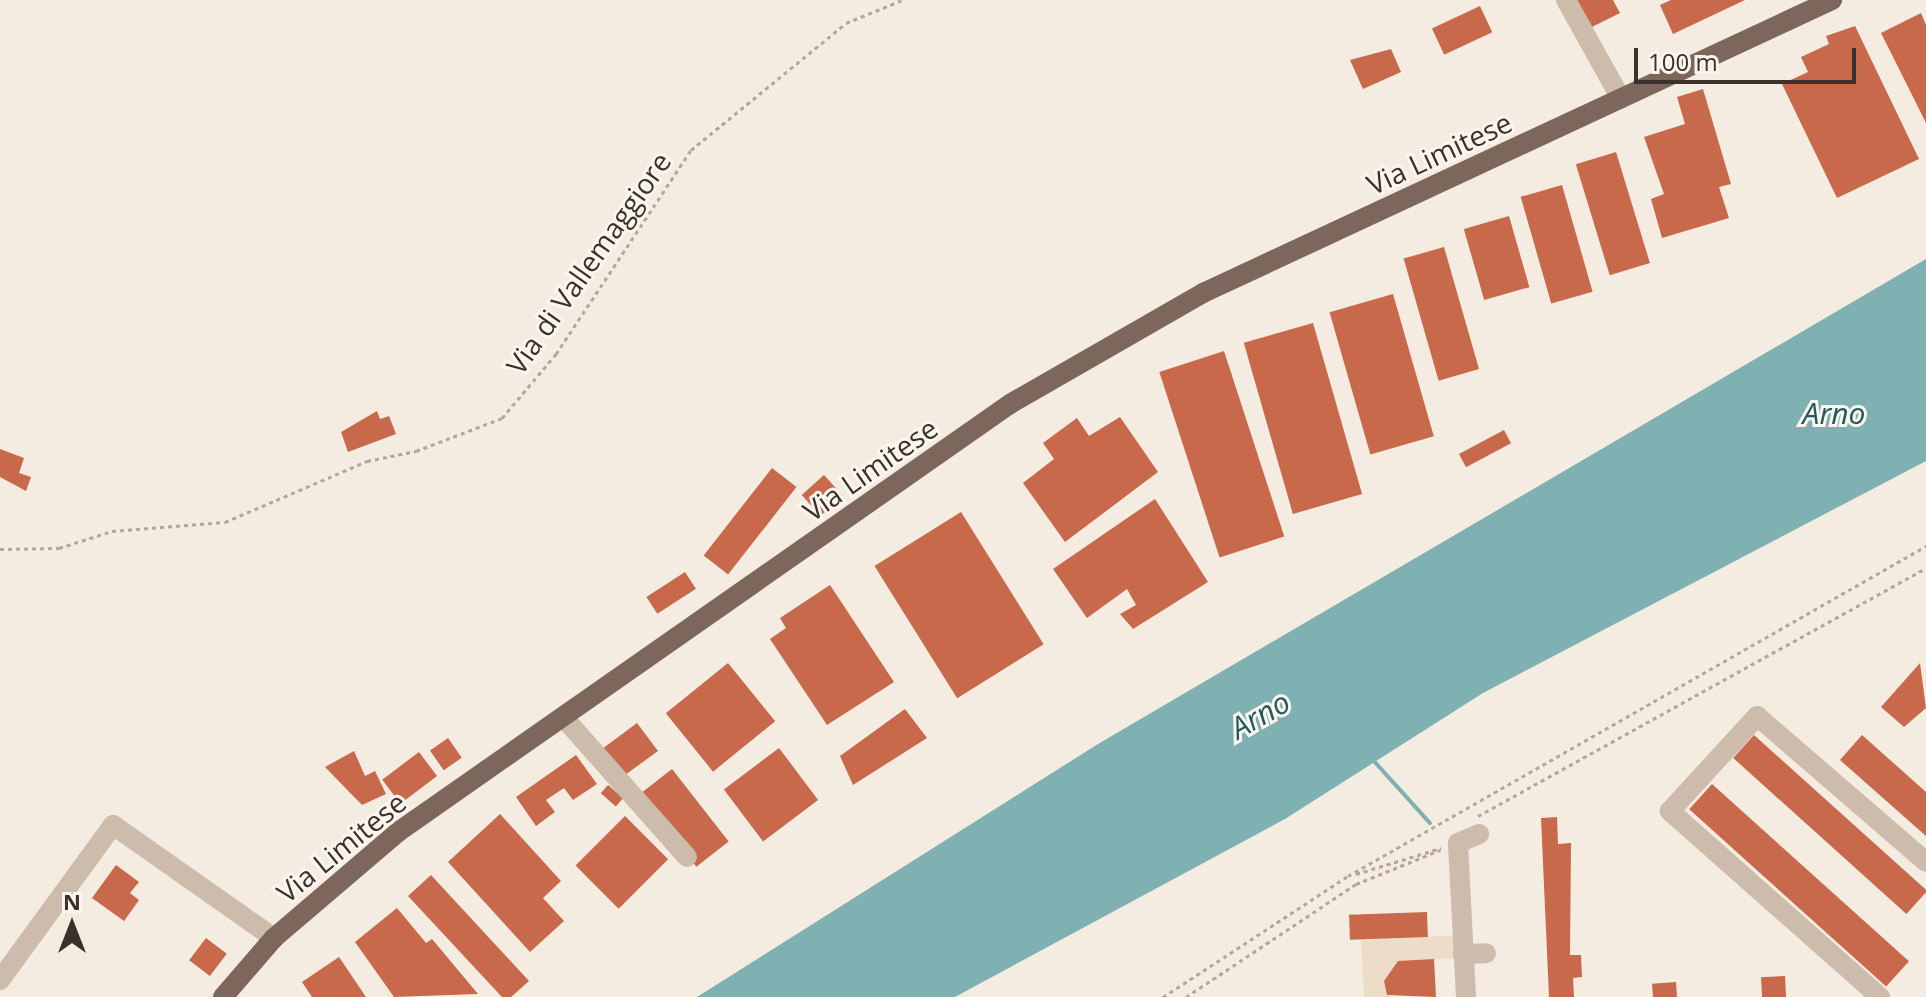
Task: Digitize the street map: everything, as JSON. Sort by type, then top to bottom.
[{"type":"main road","name":"Via Limitese","points":[[223,997],[274,938],[398,832],[565,719],[1010,404],[1203,293],[1832,0]]},
{"type":"street","points":[[1566,0],[1621,99]]},
{"type":"street","points":[[1880,997],[1670,811],[1757,716],[1926,862]]},
{"type":"street","points":[[565,719],[687,857]]},
{"type":"street","points":[[0,980],[113,825],[274,938]]},
{"type":"street","points":[[1458,838],[1466,997]]},
{"type":"street","points":[[1463,954],[1486,953]]},
{"type":"path","name":"Via di Vallemaggiore","points":[[0,549],[59,548],[112,531],[225,522],[367,461],[416,451],[502,418],[556,354],[691,150],[785,66],[846,23],[902,0]]},
{"type":"path","points":[[1163,997],[1348,876],[1926,546]]},
{"type":"path","points":[[1186,997],[1356,884],[1427,861],[1458,838],[1926,568]]},
{"type":"path","points":[[1348,876],[1458,838]]},
{"type":"shaded area","points":[[1462,935],[1463,958],[1399,961],[1384,981],[1390,997],[1364,997],[1361,940]]},
{"type":"water","name":"Arno","points":[[1926,259],[1926,461],[1483,693],[1285,819],[955,997],[697,997],[1098,744]]},
{"type":"building","points":[[1573,0],[1613,0],[1620,13],[1588,29]]},
{"type":"building","points":[[1671,0],[1745,0],[1673,34],[1660,5]]},
{"type":"building","points":[[1480,6],[1492,32],[1444,55],[1432,28]]},
{"type":"building","points":[[1921,13],[1926,25],[1926,123],[1881,33]]},
{"type":"building","points":[[1855,26],[1919,159],[1837,198],[1782,84],[1808,72],[1801,57],[1829,44],[1826,36]]},
{"type":"building","points":[[1391,49],[1401,72],[1363,89],[1350,60]]},
{"type":"building","points":[[1703,89],[1731,184],[1719,187],[1729,218],[1662,238],[1651,199],[1664,194],[1644,137],[1685,124],[1677,97]]},
{"type":"building","points":[[1616,152],[1650,263],[1610,275],[1576,164]]},
{"type":"building","points":[[1562,185],[1593,292],[1551,304],[1521,197]]},
{"type":"building","points":[[1509,216],[1529,287],[1484,300],[1464,229]]},
{"type":"building","points":[[1444,247],[1479,369],[1439,381],[1404,259]]},
{"type":"building","points":[[1393,294],[1434,436],[1370,454],[1330,312]]},
{"type":"building","points":[[1313,323],[1362,494],[1293,514],[1244,343]]},
{"type":"building","points":[[1224,351],[1284,536],[1220,557],[1159,372]]},
{"type":"building","points":[[377,411],[380,419],[389,416],[396,434],[348,452],[341,432]]},
{"type":"building","points":[[1120,417],[1158,472],[1065,542],[1023,483],[1054,459],[1043,443],[1077,418],[1089,436]]},
{"type":"building","points":[[1504,430],[1511,443],[1466,467],[1459,454]]},
{"type":"building","points":[[0,449],[24,458],[19,473],[31,477],[26,491],[0,477]]},
{"type":"building","points":[[772,468],[796,487],[728,575],[704,555]]},
{"type":"building","points":[[824,475],[843,496],[820,516],[802,495]]},
{"type":"building","points":[[1155,499],[1208,582],[1133,629],[1120,614],[1136,605],[1127,589],[1087,618],[1053,569]]},
{"type":"building","points":[[961,512],[1044,644],[957,698],[874,566]]},
{"type":"building","points":[[685,572],[696,589],[657,614],[646,597]]},
{"type":"building","points":[[830,585],[894,682],[827,725],[770,639],[786,628],[780,618]]},
{"type":"building","points":[[728,663],[775,721],[713,772],[666,713]]},
{"type":"building","points":[[1920,663],[1926,708],[1904,727],[1881,707]]},
{"type":"building","points":[[905,709],[927,738],[853,785],[840,756]]},
{"type":"building","points":[[637,723],[658,751],[625,775],[598,752]]},
{"type":"building","points":[[1754,735],[1926,890],[1906,914],[1733,758]]},
{"type":"building","points":[[1862,735],[1926,792],[1926,836],[1840,760]]},
{"type":"building","points":[[448,738],[462,758],[444,770],[430,751]]},
{"type":"building","points":[[779,748],[818,800],[763,841],[724,790]]},
{"type":"building","points":[[354,751],[365,776],[375,771],[386,794],[362,805],[325,767]]},
{"type":"building","points":[[419,752],[437,776],[400,804],[382,780]]},
{"type":"building","points":[[576,755],[597,784],[573,800],[564,788],[546,800],[555,812],[536,826],[516,797]]},
{"type":"building","points":[[672,769],[729,841],[696,867],[640,794]]},
{"type":"building","points":[[1712,784],[1909,961],[1886,987],[1689,809]]},
{"type":"building","points":[[608,785],[623,798],[616,806],[601,793]]},
{"type":"building","points":[[500,814],[561,881],[543,898],[564,921],[530,952],[448,862]]},
{"type":"building","points":[[625,816],[668,859],[619,909],[576,865]]},
{"type":"building","points":[[1557,817],[1558,844],[1571,843],[1570,955],[1581,955],[1582,977],[1573,978],[1574,997],[1549,997],[1541,818]]},
{"type":"building","points":[[116,865],[139,882],[130,893],[139,900],[124,921],[92,898]]},
{"type":"building","points":[[431,875],[529,981],[511,997],[502,997],[408,896]]},
{"type":"building","points":[[397,908],[426,943],[432,939],[478,994],[394,997],[355,942]]},
{"type":"building","points":[[1427,912],[1428,937],[1350,940],[1349,915]]},
{"type":"building","points":[[206,938],[227,954],[210,976],[189,960]]},
{"type":"building","points":[[339,957],[366,997],[312,997],[302,982]]},
{"type":"building","points":[[1434,959],[1436,997],[1387,995],[1384,981],[1398,961]]},
{"type":"building","points":[[1785,976],[1786,997],[1762,997],[1761,977]]},
{"type":"building","points":[[1676,982],[1677,997],[1653,997],[1652,984]]},
{"type":"waterway","points":[[1373,760],[1430,823]]}]
